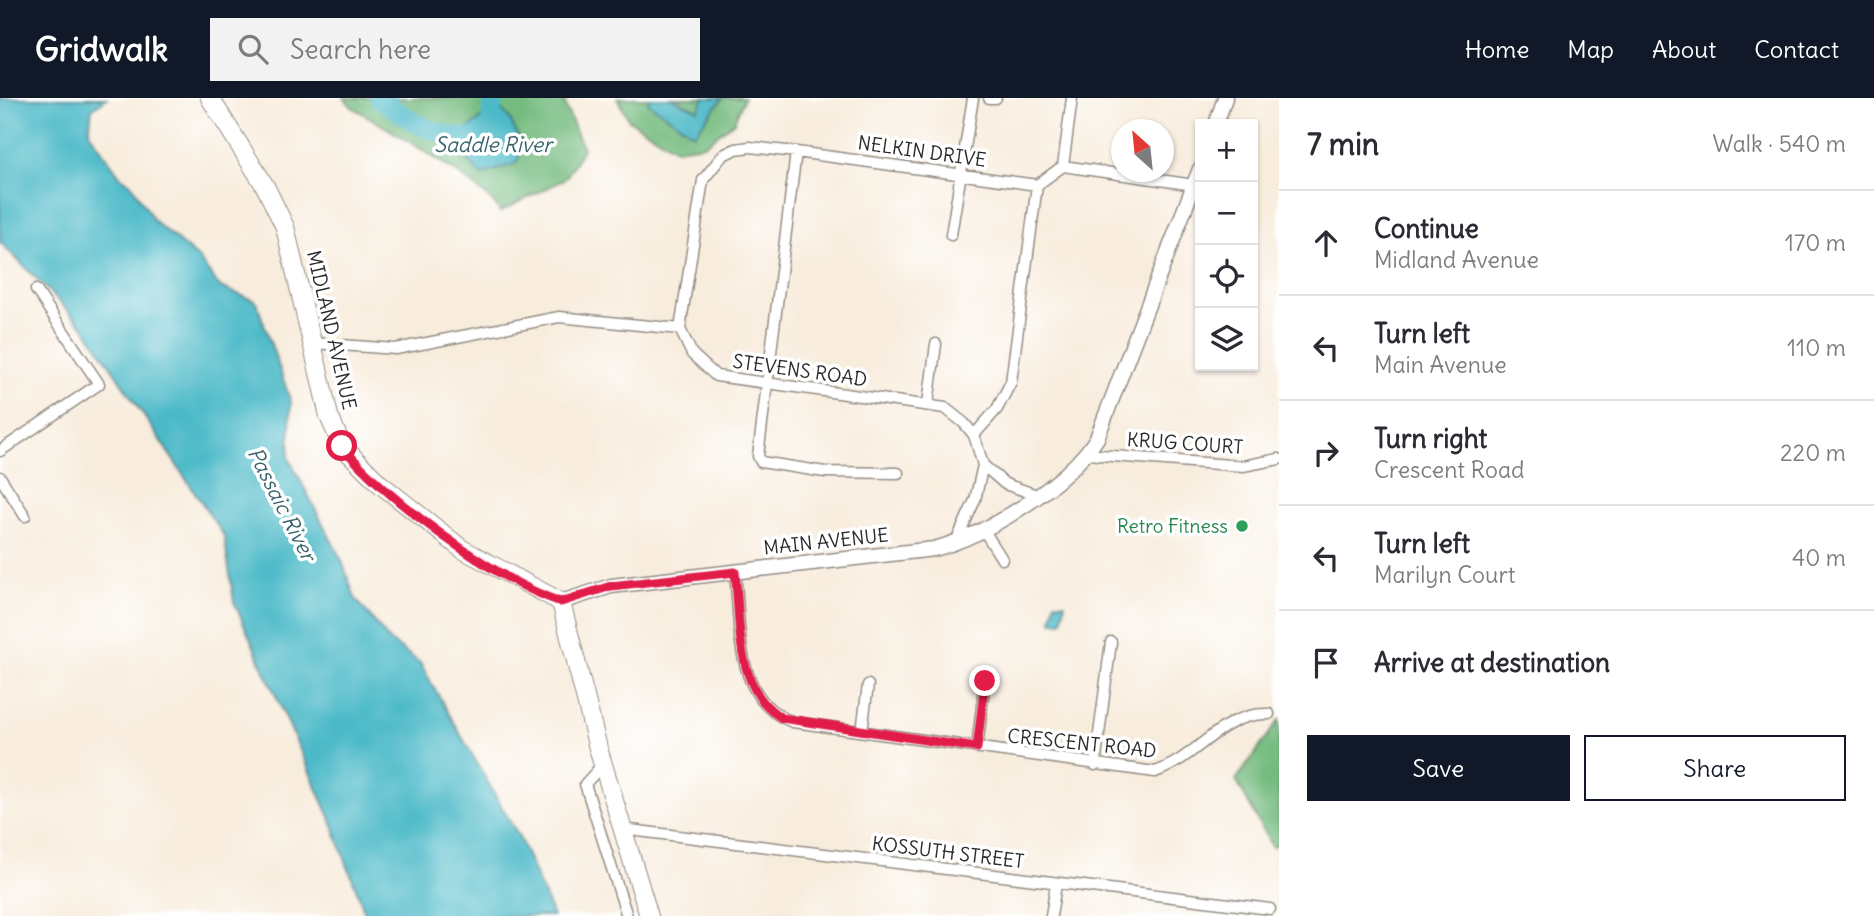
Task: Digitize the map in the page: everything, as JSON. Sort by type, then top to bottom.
[{"type":"main road","name":"MIDLAND AVENUE","points":[[211,98],[265,186],[285,227],[334,432],[352,458],[462,549],[561,602]]},
{"type":"main road","points":[[561,602],[603,764],[649,916]]},
{"type":"street","points":[[951,235],[972,98]]},
{"type":"street","points":[[989,98],[996,98]]},
{"type":"street","points":[[1063,166],[1072,98]]},
{"type":"street","points":[[1218,119],[1225,98]]},
{"type":"street","name":"NELKIN DRIVE","points":[[680,329],[704,180],[723,155],[750,147],[1037,185]]},
{"type":"street","points":[[796,152],[757,449],[761,462],[825,472],[898,473]]},
{"type":"street","points":[[974,435],[997,409],[1011,382],[1037,185],[1063,166],[1194,185]]},
{"type":"street","name":"MAIN AVENUE","points":[[561,602],[611,586],[925,551],[956,542],[983,529],[1062,479],[1087,454],[1114,399],[1195,182]]},
{"type":"street","points":[[0,451],[99,384],[36,290]]},
{"type":"street","points":[[313,344],[396,349],[559,317],[680,329]]},
{"type":"street","name":"STEVENS ROAD","points":[[680,329],[692,354],[716,376],[928,404],[953,412],[974,435],[983,465],[975,500],[956,542]]},
{"type":"street","points":[[928,404],[936,344]]},
{"type":"street","name":"KRUG COURT","points":[[1087,454],[1244,466],[1279,459]]},
{"type":"street","points":[[983,465],[1005,484],[1037,495]]},
{"type":"street","points":[[0,477],[25,516]]},
{"type":"street","points":[[983,529],[1002,559]]},
{"type":"street","name":"CRESCENT ROAD","points":[[735,572],[748,677],[760,701],[770,711],[793,722],[1155,772],[1187,758],[1232,721],[1245,716],[1269,714]]},
{"type":"street","points":[[1095,765],[1111,642]]},
{"type":"street","points":[[977,748],[985,681]]},
{"type":"street","points":[[862,732],[868,685]]},
{"type":"street","points":[[603,764],[585,784],[626,916]]},
{"type":"street","name":"KOSSUTH STREET","points":[[622,828],[1270,909]]},
{"type":"street","points":[[1051,916],[1056,884]]},
{"type":"green space","points":[[344,98],[490,98],[489,108],[475,125],[517,163],[522,145],[509,118],[500,108],[501,98],[569,98],[564,102],[583,149],[565,179],[500,212],[492,201],[457,173],[352,107]]},
{"type":"green space","points":[[617,98],[649,98],[648,103],[694,134],[723,98],[744,98],[734,122],[704,145],[676,149],[629,120]]},
{"type":"green space","points":[[671,98],[704,98],[699,110]]},
{"type":"green space","points":[[1279,720],[1279,844],[1272,847],[1236,780]]},
{"type":"water","name":"Passaic River","points":[[0,98],[107,98],[92,109],[89,132],[119,175],[132,185],[154,221],[198,258],[220,287],[256,301],[291,402],[289,458],[342,561],[355,598],[389,640],[420,663],[520,839],[553,916],[366,916],[329,815],[234,602],[224,536],[85,328],[0,242]]},
{"type":"water","name":"Saddle River","points":[[490,98],[501,98],[500,108],[509,118],[522,144],[517,163],[481,175],[449,138],[481,118]]},
{"type":"water","points":[[649,98],[671,98],[698,110],[704,98],[723,98],[694,134],[648,103]]},
{"type":"water","points":[[1055,602],[1065,603],[1062,622],[1052,621]]},
{"type":"waterway","name":"Saddle River","points":[[379,98],[426,128],[450,136],[481,139],[490,124],[494,98]]},
{"type":"place","name":"Retro Fitness","points":[[1242,526]]},
{"type":"route","points":[[342,446],[401,502],[462,549],[554,600],[561,602],[611,586],[735,572],[748,677],[760,701],[782,718],[793,722],[977,748],[985,681]]}]
